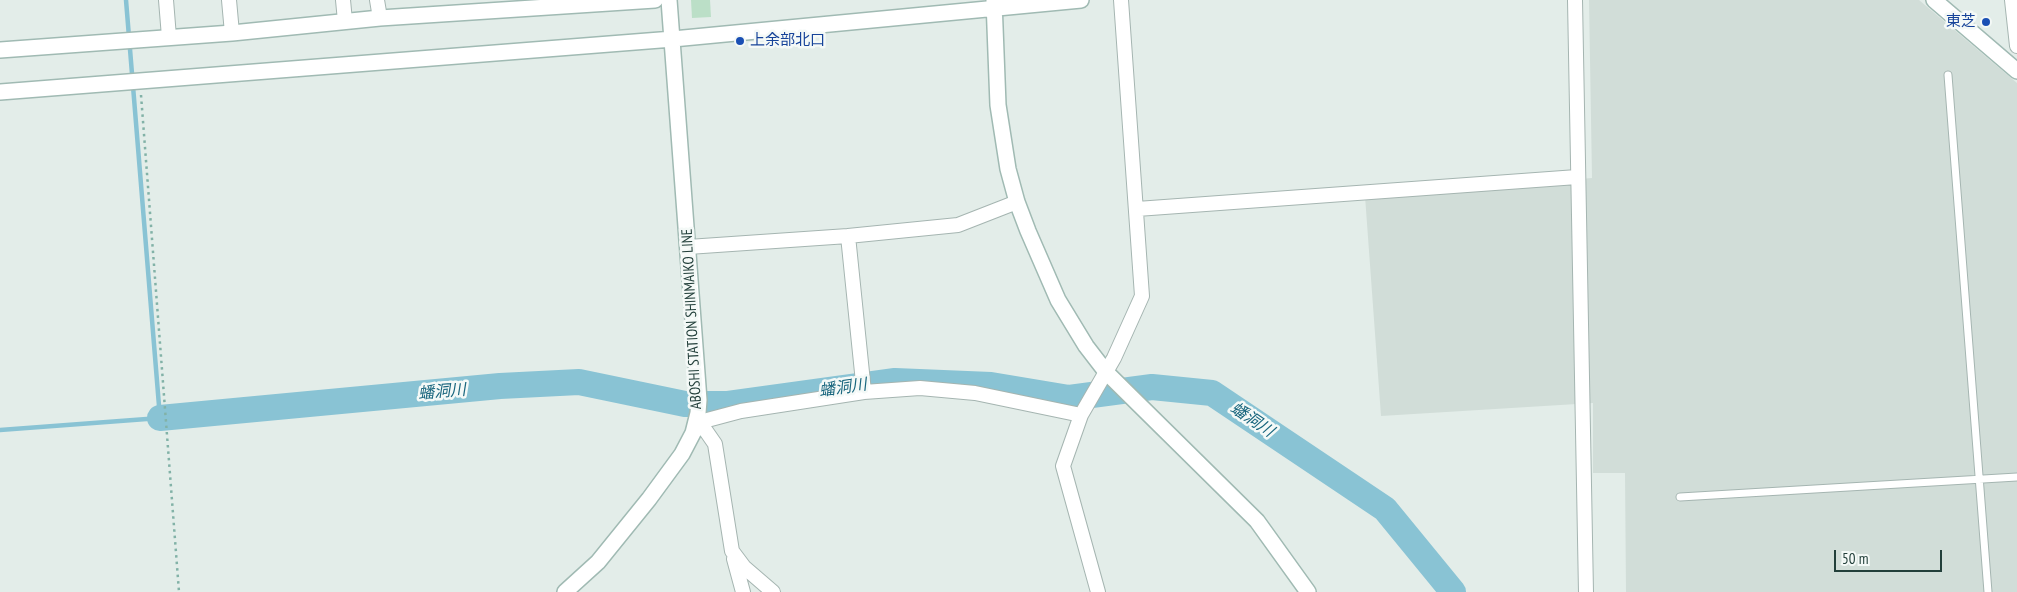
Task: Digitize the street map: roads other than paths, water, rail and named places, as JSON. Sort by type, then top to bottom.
[{"type":"street","points":[[166,0],[170,37]]},
{"type":"street","points":[[229,0],[232,33]]},
{"type":"street","points":[[343,0],[345,21]]},
{"type":"street","points":[[378,0],[380,18]]},
{"type":"street","points":[[0,50],[232,33],[520,5],[655,0]]},
{"type":"street","name":"ABOSHI STATION SHINMAIKO LINE","points":[[565,592],[598,562],[649,499],[682,454],[693,433],[698,412],[688,247],[669,0]]},
{"type":"street","points":[[0,92],[672,39],[994,5],[1081,0]]},
{"type":"street","points":[[1098,592],[1062,466],[1081,415],[1114,358],[1142,296],[1122,0]]},
{"type":"street","points":[[1575,0],[1586,592]]},
{"type":"street","points":[[1934,0],[2017,71]]},
{"type":"street","points":[[2012,0],[2017,46]]},
{"type":"street","points":[[994,5],[998,105],[1008,169],[1017,202],[1039,260],[1058,300],[1086,346],[1106,372],[1257,520],[1308,592]]},
{"type":"street","points":[[1137,209],[1577,177]]},
{"type":"street","points":[[688,247],[848,236],[958,225],[1017,202]]},
{"type":"street","points":[[848,236],[864,392]]},
{"type":"street","points":[[743,592],[732,551],[715,444],[706,431],[698,412],[741,411],[864,392],[920,388],[975,394],[1081,415]]},
{"type":"street","points":[[732,551],[748,571],[773,592]]},
{"type":"lane","points":[[1948,75],[1988,592]]},
{"type":"lane","points":[[1680,497],[2017,477]]},
{"type":"waterway","points":[[0,430],[160,418],[126,0]]},
{"type":"waterway","name":"蟠洞川","points":[[160,418],[500,386],[579,382],[685,404],[728,404],[895,381],[991,385],[1069,398],[1152,387],[1212,393],[1385,509],[1453,592]]},
{"type":"place","name":"東芝","points":[[1986,22]]},
{"type":"place","name":"上余部北口","points":[[740,41]]}]
